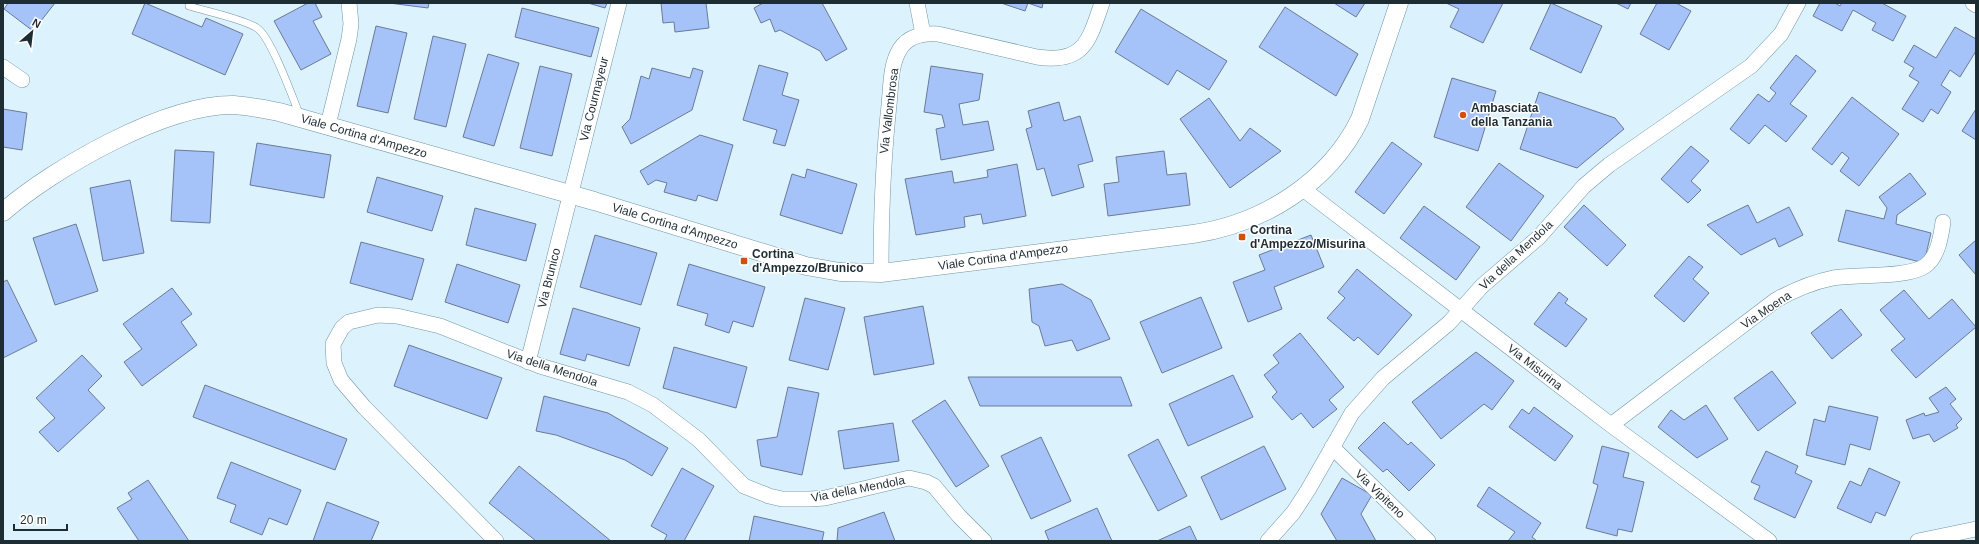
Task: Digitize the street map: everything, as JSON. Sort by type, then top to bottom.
[{"type":"street","points":[[328,125],[348,45],[351,24],[349,3]]},
{"type":"street","name":"Via Courmayeur","points":[[571,194],[620,3]]},
{"type":"street","points":[[917,3],[924,34]]},
{"type":"street","name":"Via Vallombrosa","points":[[881,273],[883,163],[893,66],[898,53],[905,43],[924,34],[943,34],[1037,57],[1064,58],[1075,54],[1086,44],[1102,3]]},
{"type":"street","name":"Viale Cortina d'Ampezzo","points":[[3,212],[35,186],[132,133],[178,114],[204,108],[233,105],[279,112],[328,125],[571,194],[806,266],[840,272],[881,273],[1206,232],[1229,226],[1267,210],[1303,189],[1337,154],[1356,127],[1367,100],[1399,3]]},
{"type":"street","name":"Via della Mendola","points":[[1268,541],[1293,512],[1319,473],[1332,447],[1352,414],[1383,378],[1449,323],[1482,286],[1539,237],[1584,186],[1751,66],[1781,34],[1798,3]]},
{"type":"street","points":[[3,67],[22,80]]},
{"type":"street","name":"Via Misurina","points":[[1303,189],[1611,425],[1769,541]]},
{"type":"street","name":"Via Brunico","points":[[528,362],[571,194]]},
{"type":"street","name":"Via Moena","points":[[1611,425],[1770,305],[1791,292],[1807,285],[1834,278],[1909,271],[1923,267],[1932,260],[1936,252],[1942,233],[1943,222]]},
{"type":"street","name":"Via della Mendola","points":[[496,541],[350,392],[336,369],[332,358],[333,344],[342,328],[349,322],[378,315],[397,316],[440,326],[528,362],[574,377],[616,388],[639,397],[699,440],[720,460],[738,481],[752,490],[782,499],[810,500],[825,498],[909,478],[918,479],[934,486],[959,516],[984,541]]},
{"type":"street","name":"Via Vipiteno","points":[[1332,447],[1428,541]]},
{"type":"street","points":[[1918,541],[1976,529]]},
{"type":"lane","points":[[189,6],[257,28],[270,46],[288,84],[300,118]]},
{"type":"building","points":[[8,3],[55,3],[33,31],[4,9]]},
{"type":"building","points":[[145,3],[202,27],[206,18],[243,34],[225,75],[132,34]]},
{"type":"building","points":[[308,3],[315,3],[322,17],[313,21],[331,54],[301,70],[274,21]]},
{"type":"building","points":[[389,3],[429,3],[428,8]]},
{"type":"building","points":[[588,3],[607,3],[605,8]]},
{"type":"building","points":[[661,3],[706,3],[709,28],[675,32],[674,22],[663,23]]},
{"type":"building","points":[[763,3],[822,3],[847,49],[826,61],[820,51],[780,30],[775,32],[770,19],[761,23],[754,8]]},
{"type":"building","points":[[1001,3],[1028,3],[1025,11]]},
{"type":"building","points":[[1028,3],[1043,3],[1042,8]]},
{"type":"building","points":[[1334,3],[1365,3],[1356,17]]},
{"type":"building","points":[[1446,3],[1503,3],[1483,43],[1450,27],[1459,9]]},
{"type":"building","points":[[1551,3],[1602,26],[1581,73],[1530,49]]},
{"type":"building","points":[[1616,3],[1631,3],[1628,9]]},
{"type":"building","points":[[1657,3],[1676,3],[1691,11],[1669,50],[1640,34]]},
{"type":"building","points":[[1820,3],[1835,3],[1840,6],[1842,3],[1882,3],[1906,16],[1893,41],[1872,30],[1876,23],[1853,10],[1842,31],[1813,16]]},
{"type":"building","points":[[1285,7],[1358,54],[1336,96],[1259,47]]},
{"type":"building","points":[[522,8],[599,28],[591,57],[515,37]]},
{"type":"building","points":[[1141,9],[1227,61],[1209,90],[1177,70],[1168,85],[1115,52]]},
{"type":"building","points":[[376,26],[407,33],[388,113],[357,106]]},
{"type":"building","points":[[1955,27],[1976,39],[1976,51],[1960,77],[1950,70],[1941,85],[1951,92],[1938,114],[1931,109],[1923,122],[1902,109],[1919,82],[1909,76],[1914,68],[1904,62],[1914,45],[1936,58]]},
{"type":"building","points":[[433,36],[466,44],[446,127],[414,119]]},
{"type":"building","points":[[488,54],[519,63],[494,146],[463,137]]},
{"type":"building","points":[[1796,55],[1816,71],[1790,104],[1807,116],[1786,142],[1765,125],[1749,144],[1730,129],[1758,94],[1769,102],[1776,93],[1770,88]]},
{"type":"building","points":[[759,65],[788,73],[782,95],[799,100],[785,146],[773,143],[777,130],[743,120]]},
{"type":"building","points":[[540,66],[572,74],[552,156],[520,148]]},
{"type":"building","points":[[931,66],[983,74],[979,100],[959,104],[963,125],[988,121],[994,150],[941,160],[936,129],[945,127],[942,115],[924,112]]},
{"type":"building","points":[[652,68],[690,78],[693,68],[703,71],[692,110],[631,144],[622,127],[630,119],[641,76],[649,79]]},
{"type":"building","points":[[1452,78],[1496,91],[1478,151],[1434,137]]},
{"type":"building","points":[[1539,92],[1615,118],[1624,129],[1577,168],[1520,149]]},
{"type":"building","points":[[1852,97],[1899,134],[1859,186],[1840,171],[1849,158],[1842,152],[1832,165],[1812,149]]},
{"type":"building","points":[[1209,98],[1240,141],[1250,128],[1281,151],[1230,188],[1180,119]]},
{"type":"building","points":[[1059,102],[1064,121],[1080,116],[1093,161],[1078,165],[1084,187],[1052,196],[1044,168],[1037,170],[1026,129],[1032,127],[1028,111]]},
{"type":"building","points":[[3,109],[27,113],[22,150],[3,147]]},
{"type":"building","points":[[1976,109],[1976,140],[1962,131]]},
{"type":"building","points":[[700,135],[733,145],[717,201],[698,195],[696,201],[664,192],[667,183],[656,180],[648,185],[640,171]]},
{"type":"building","points":[[1392,142],[1422,164],[1384,214],[1355,192]]},
{"type":"building","points":[[257,143],[331,155],[324,198],[250,185]]},
{"type":"building","points":[[1691,146],[1709,161],[1691,181],[1701,190],[1688,203],[1661,179]]},
{"type":"building","points":[[175,150],[214,152],[210,223],[171,221]]},
{"type":"building","points":[[1164,151],[1167,175],[1186,173],[1190,205],[1108,216],[1104,184],[1119,182],[1116,157]]},
{"type":"building","points":[[1499,163],[1544,196],[1511,241],[1466,207]]},
{"type":"building","points":[[1017,164],[1026,216],[983,224],[981,214],[964,217],[965,227],[916,235],[905,179],[952,171],[954,183],[988,177],[987,170]]},
{"type":"building","points":[[807,169],[857,184],[842,234],[780,215],[792,174],[805,178]]},
{"type":"building","points":[[1910,173],[1926,194],[1897,215],[1896,224],[1931,233],[1924,263],[1838,241],[1846,210],[1884,219],[1887,208],[1879,197]]},
{"type":"building","points":[[377,177],[443,196],[432,231],[367,212]]},
{"type":"building","points":[[130,180],[144,253],[103,261],[90,188]]},
{"type":"building","points":[[1584,205],[1626,245],[1607,266],[1564,227]]},
{"type":"building","points":[[1748,205],[1757,223],[1789,207],[1803,235],[1779,247],[1775,238],[1741,255],[1707,225]]},
{"type":"building","points":[[1424,206],[1480,247],[1456,280],[1400,238]]},
{"type":"building","points":[[475,208],[536,224],[526,261],[466,245]]},
{"type":"building","points":[[76,224],[98,291],[55,305],[33,238]]},
{"type":"building","points":[[595,235],[657,253],[641,305],[580,287]]},
{"type":"building","points":[[1311,235],[1324,267],[1274,287],[1282,309],[1248,322],[1233,282],[1265,270],[1259,255]]},
{"type":"building","points":[[1976,240],[1976,275],[1959,255]]},
{"type":"building","points":[[361,242],[424,259],[412,300],[350,283]]},
{"type":"building","points":[[1689,256],[1703,267],[1693,279],[1709,293],[1684,322],[1654,296]]},
{"type":"building","points":[[457,264],[520,285],[508,323],[445,302]]},
{"type":"building","points":[[689,264],[765,287],[753,327],[733,321],[729,333],[705,325],[708,314],[677,305]]},
{"type":"building","points":[[1357,269],[1412,315],[1378,355],[1358,337],[1354,341],[1327,318],[1345,298],[1338,292]]},
{"type":"building","points":[[7,280],[37,341],[3,358],[3,282]]},
{"type":"building","points":[[1062,284],[1091,300],[1110,339],[1077,351],[1072,340],[1045,346],[1039,326],[1032,322],[1029,289]]},
{"type":"building","points":[[172,288],[192,314],[181,322],[197,345],[142,386],[124,362],[142,349],[123,324]]},
{"type":"building","points":[[1904,290],[1929,319],[1952,299],[1976,327],[1916,378],[1891,350],[1905,339],[1880,310]]},
{"type":"building","points":[[1559,292],[1568,299],[1565,303],[1587,319],[1566,347],[1534,324]]},
{"type":"building","points":[[1201,297],[1222,348],[1162,373],[1140,322]]},
{"type":"building","points":[[805,298],[845,308],[828,370],[789,360]]},
{"type":"building","points":[[923,306],[934,364],[874,375],[864,317]]},
{"type":"building","points":[[573,308],[640,328],[629,366],[587,354],[585,361],[560,354]]},
{"type":"building","points":[[1841,309],[1862,335],[1832,359],[1811,333]]},
{"type":"building","points":[[1300,333],[1344,387],[1329,400],[1337,409],[1313,428],[1301,413],[1292,420],[1272,397],[1277,392],[1264,375],[1279,363],[1273,355]]},
{"type":"building","points":[[409,345],[502,378],[487,419],[394,386]]},
{"type":"building","points":[[674,347],[747,367],[736,408],[663,388]]},
{"type":"building","points":[[1476,352],[1514,381],[1492,410],[1484,404],[1441,439],[1412,402]]},
{"type":"building","points":[[82,355],[102,376],[88,390],[105,408],[58,452],[39,432],[55,418],[36,398]]},
{"type":"building","points":[[1772,371],[1796,403],[1758,431],[1734,398]]},
{"type":"building","points":[[1233,375],[1253,417],[1188,446],[1169,404]]},
{"type":"building","points":[[968,377],[1121,377],[1132,406],[980,406]]},
{"type":"building","points":[[205,385],[347,439],[335,470],[193,417]]},
{"type":"building","points":[[788,387],[819,393],[802,475],[761,466],[757,440],[777,437]]},
{"type":"building","points":[[1946,387],[1956,399],[1950,404],[1962,419],[1956,425],[1958,428],[1934,442],[1929,434],[1913,439],[1906,420],[1924,413],[1925,416],[1939,412],[1929,398]]},
{"type":"building","points":[[544,396],[608,413],[668,448],[652,476],[625,460],[556,435],[536,431]]},
{"type":"building","points":[[945,400],[989,466],[956,487],[912,421]]},
{"type":"building","points":[[1706,405],[1728,439],[1697,458],[1658,427],[1671,410],[1684,420]]},
{"type":"building","points":[[1829,406],[1878,417],[1870,450],[1850,444],[1845,465],[1806,455],[1814,419],[1825,422]]},
{"type":"building","points":[[1534,407],[1573,436],[1555,461],[1509,427],[1522,409],[1529,414]]},
{"type":"building","points":[[1384,422],[1408,445],[1411,442],[1435,465],[1409,491],[1387,469],[1383,472],[1358,448]]},
{"type":"building","points":[[893,423],[899,461],[844,469],[838,431]]},
{"type":"building","points":[[1041,437],[1071,501],[1031,519],[1001,456]]},
{"type":"building","points":[[1158,439],[1187,496],[1158,511],[1128,455]]},
{"type":"building","points":[[1264,446],[1286,489],[1221,520],[1201,477]]},
{"type":"building","points":[[1602,446],[1629,453],[1623,477],[1644,482],[1632,532],[1618,529],[1617,536],[1586,528],[1598,485],[1593,483]]},
{"type":"building","points":[[1766,451],[1798,466],[1795,473],[1812,481],[1795,518],[1754,499],[1760,486],[1751,482]]},
{"type":"building","points":[[231,462],[301,490],[287,525],[269,518],[262,535],[230,522],[236,505],[217,498]]},
{"type":"building","points":[[519,466],[611,541],[536,541],[489,503]]},
{"type":"building","points":[[682,468],[714,486],[684,541],[664,541],[667,535],[651,526]]},
{"type":"building","points":[[1869,468],[1900,482],[1885,516],[1876,512],[1871,523],[1837,508],[1850,481],[1861,486]]},
{"type":"building","points":[[1342,478],[1372,495],[1361,514],[1376,541],[1337,541],[1321,514]]},
{"type":"building","points":[[148,480],[189,541],[139,541],[117,508],[132,499],[128,493]]},
{"type":"building","points":[[1489,487],[1541,523],[1532,537],[1537,541],[1508,541],[1515,532],[1477,506]]},
{"type":"building","points":[[327,502],[379,522],[371,541],[313,541]]},
{"type":"building","points":[[1097,508],[1112,541],[1049,541],[1045,531]]},
{"type":"building","points":[[884,512],[895,541],[837,541],[838,528]]},
{"type":"building","points":[[754,516],[824,532],[822,541],[749,541]]},
{"type":"building","points":[[1190,526],[1197,541],[1157,541]]},
{"type":"place","name":"Ambasciata della Tanzania","points":[[1463,115]]},
{"type":"place","name":"Cortina d'Ampezzo/Misurina","points":[[1242,237]]},
{"type":"place","name":"Cortina d'Ampezzo/Brunico","points":[[744,261]]}]
